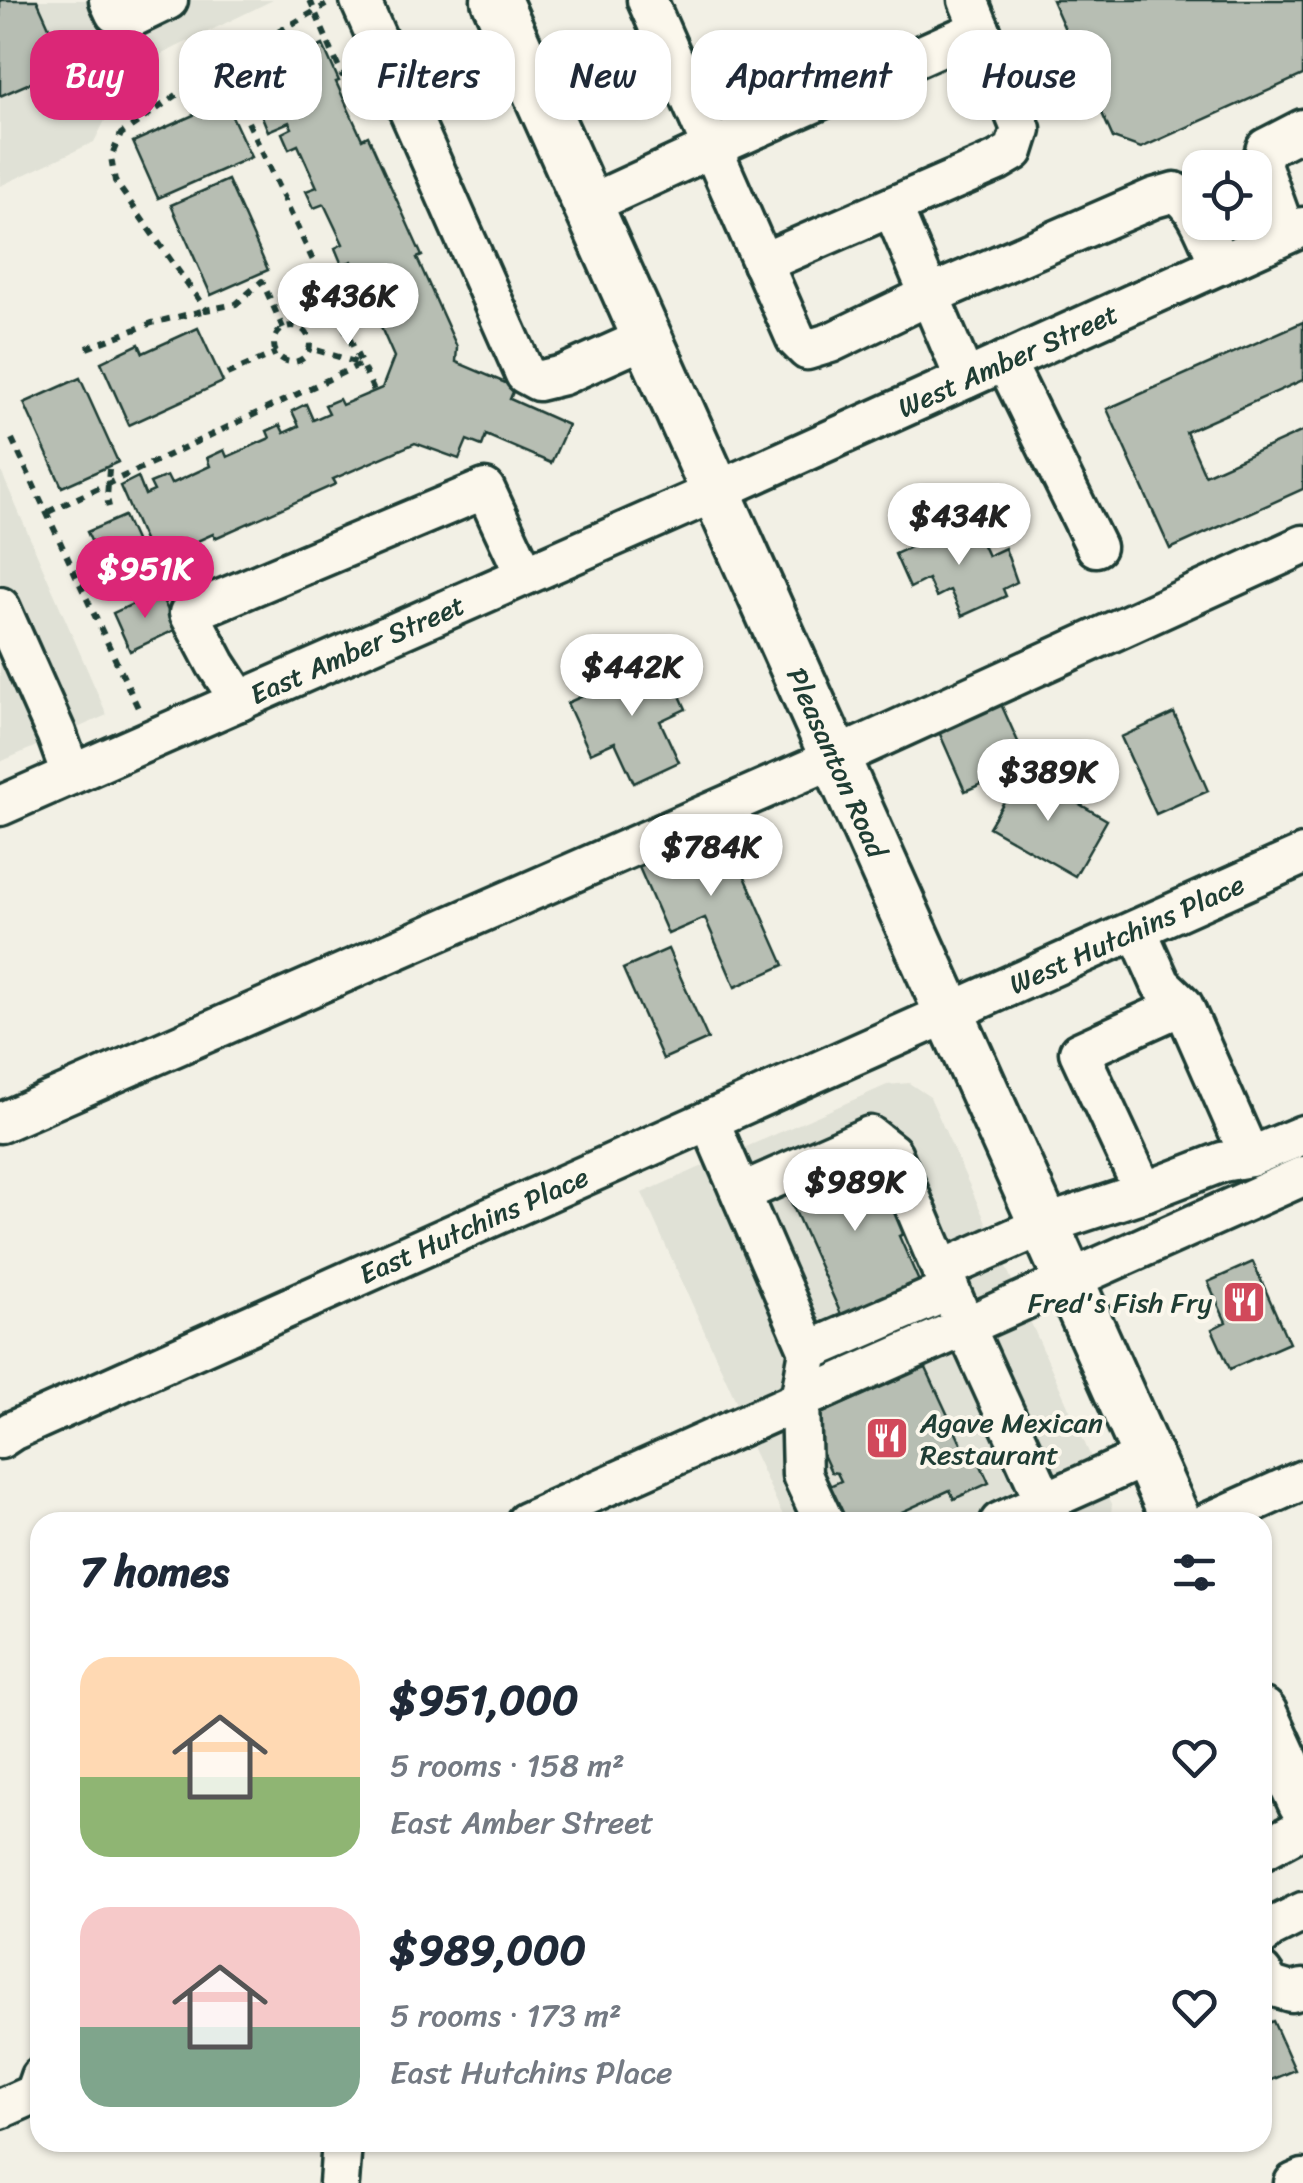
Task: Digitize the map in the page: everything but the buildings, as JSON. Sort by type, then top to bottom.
[{"type":"main road","name":"Pleasanton Road","points":[[496,0],[1172,1512]]},
{"type":"main road","points":[[1272,1735],[1303,1803]]},
{"type":"street","points":[[109,0],[116,14],[135,16],[168,0]]},
{"type":"street","points":[[360,0],[524,374],[538,381],[563,375],[646,338]]},
{"type":"street","points":[[647,0],[796,339],[807,350],[830,344],[930,295],[1175,192],[1194,211],[1220,265]]},
{"type":"street","points":[[588,206],[712,148],[974,14],[1021,129],[1014,150],[997,161],[762,263]]},
{"type":"street","points":[[1294,230],[1261,164],[1266,148],[1303,128]]},
{"type":"street","points":[[892,207],[965,379]]},
{"type":"street","name":"West Amber Street","points":[[715,492],[1294,230]]},
{"type":"street","points":[[1005,361],[1096,546]]},
{"type":"street","points":[[240,701],[189,613],[485,490],[525,575]]},
{"type":"street","name":"East Amber Street","points":[[0,806],[715,492]]},
{"type":"street","points":[[0,1123],[835,758],[1303,545]]},
{"type":"street","points":[[0,607],[71,774]]},
{"type":"street","name":"West Hutchins Place","points":[[949,1014],[1137,930],[1300,866]]},
{"type":"street","points":[[1137,930],[1162,984],[1183,1005],[1250,1158]]},
{"type":"street","points":[[1144,1192],[1079,1052],[1183,1005]]},
{"type":"street","name":"East Hutchins Place","points":[[0,1439],[30,1422],[949,1014]]},
{"type":"street","points":[[709,1120],[809,1351],[800,1400],[802,1475],[819,1512]]},
{"type":"street","points":[[809,1351],[1044,1225],[1222,1162],[1250,1158],[1303,1135]]},
{"type":"street","points":[[740,1193],[870,1136],[892,1154],[965,1326],[1021,1512]]},
{"type":"street","points":[[548,1512],[1303,1176]]},
{"type":"street","points":[[1028,1512],[1147,1456]]},
{"type":"street","points":[[1231,1512],[1303,1480]]},
{"type":"street","points":[[1272,1845],[1303,1828]]},
{"type":"street","points":[[1272,1927],[1303,1912]]},
{"type":"street","points":[[1272,1986],[1290,1992],[1303,1990]]},
{"type":"street","points":[[0,2109],[30,2096]]},
{"type":"street","points":[[340,2183],[342,2152]]},
{"type":"street","points":[[1294,2183],[1303,2179]]},
{"type":"path","points":[[280,30],[336,0]]},
{"type":"path","points":[[179,94],[121,134],[111,157],[115,182],[206,310]]},
{"type":"path","points":[[248,120],[374,392]]},
{"type":"path","points":[[87,348],[152,323],[236,304],[262,281],[284,328]]},
{"type":"path","points":[[294,326],[309,338],[310,348],[299,361],[290,362],[276,353],[276,335],[284,328],[294,326]]},
{"type":"path","points":[[310,348],[361,364]]},
{"type":"path","points":[[227,374],[276,353]]},
{"type":"path","points":[[48,512],[361,364]]},
{"type":"path","points":[[12,439],[152,739]]},
{"type":"path","points":[[109,469],[109,507]]},
{"type":"shaded area","points":[[0,0],[273,0],[211,30],[179,30],[179,46],[159,55],[159,30],[30,30],[30,120],[105,120],[94,142],[0,186]]},
{"type":"shaded area","points":[[0,469],[107,715],[0,762]]},
{"type":"shaded area","points":[[909,1083],[930,1097],[1112,1504],[1111,1512],[781,1512],[642,1193],[887,1085]]},
{"type":"place","name":"Fred's Fish Fry","points":[[1244,1302]]},
{"type":"place","name":"Agave Mexican Restaurant","points":[[887,1438]]}]
